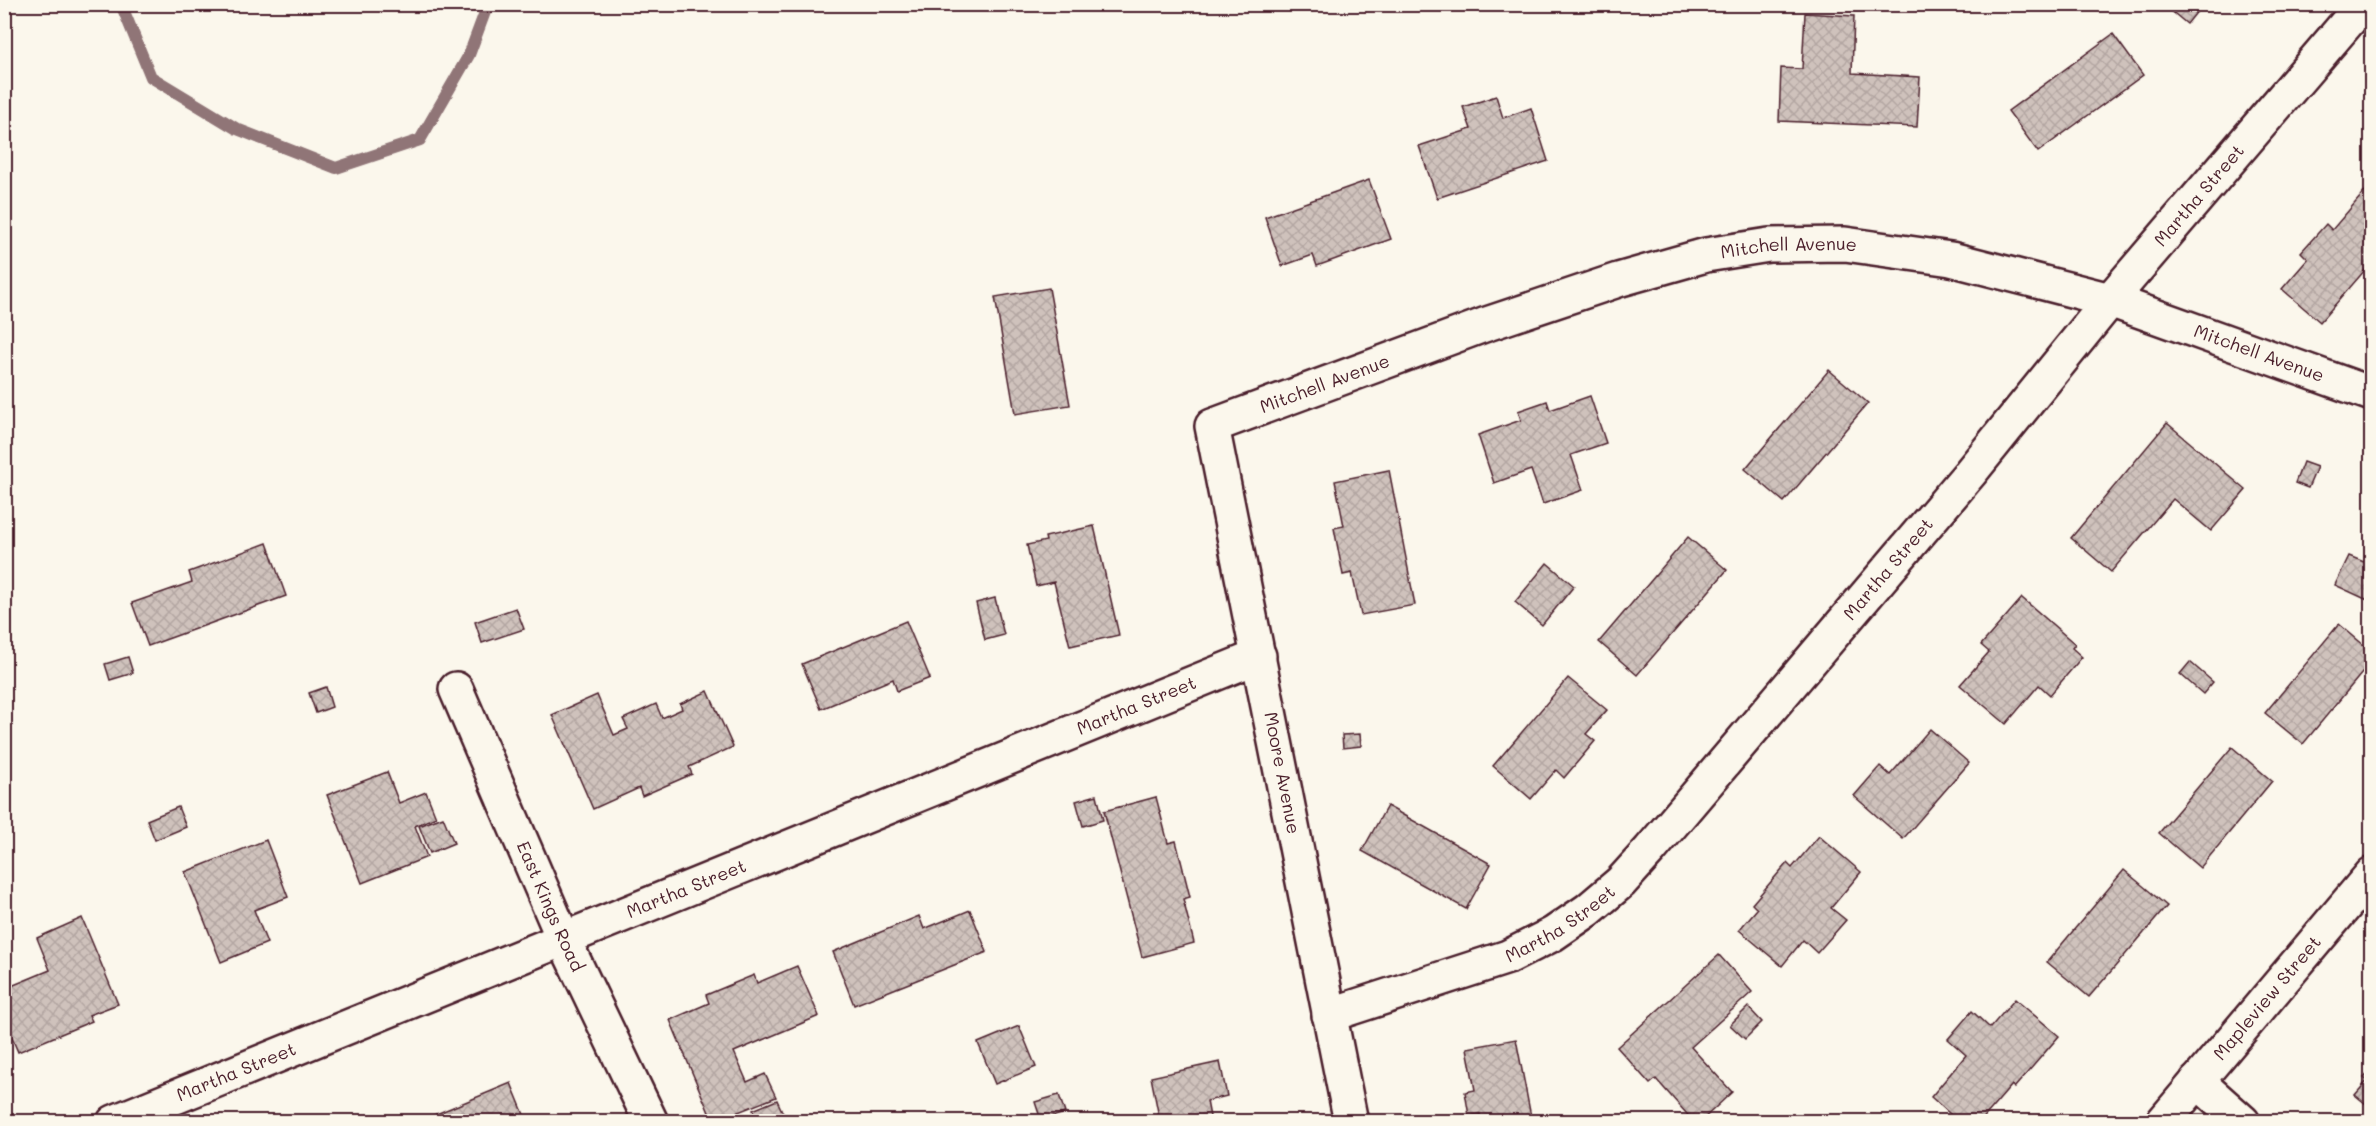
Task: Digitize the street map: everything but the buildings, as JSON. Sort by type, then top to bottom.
[{"type":"street","name":"Martha Street","points":[[1329,1015],[1508,957],[1553,934],[1588,910],[1621,882],[1970,473],[2110,300],[2363,4]]},
{"type":"street","name":"Mitchell Avenue","points":[[1212,426],[1462,332],[1618,280],[1706,255],[1769,245],[1845,244],[1951,259],[2110,300],[2372,394]]},
{"type":"street","name":"Moore Avenue","points":[[1212,426],[1351,1122]]},
{"type":"street","name":"Martha Street","points":[[114,1122],[1259,656]]},
{"type":"street","name":"East Kings Road","points":[[456,689],[563,938],[651,1122]]},
{"type":"street","name":"Mapleview Street","points":[[2163,1122],[2372,874]]},
{"type":"street","points":[[2197,1081],[2243,1122]]},
{"type":"waterway","points":[[121,4],[151,77],[237,129],[336,168],[420,140],[469,55],[488,4]]}]
